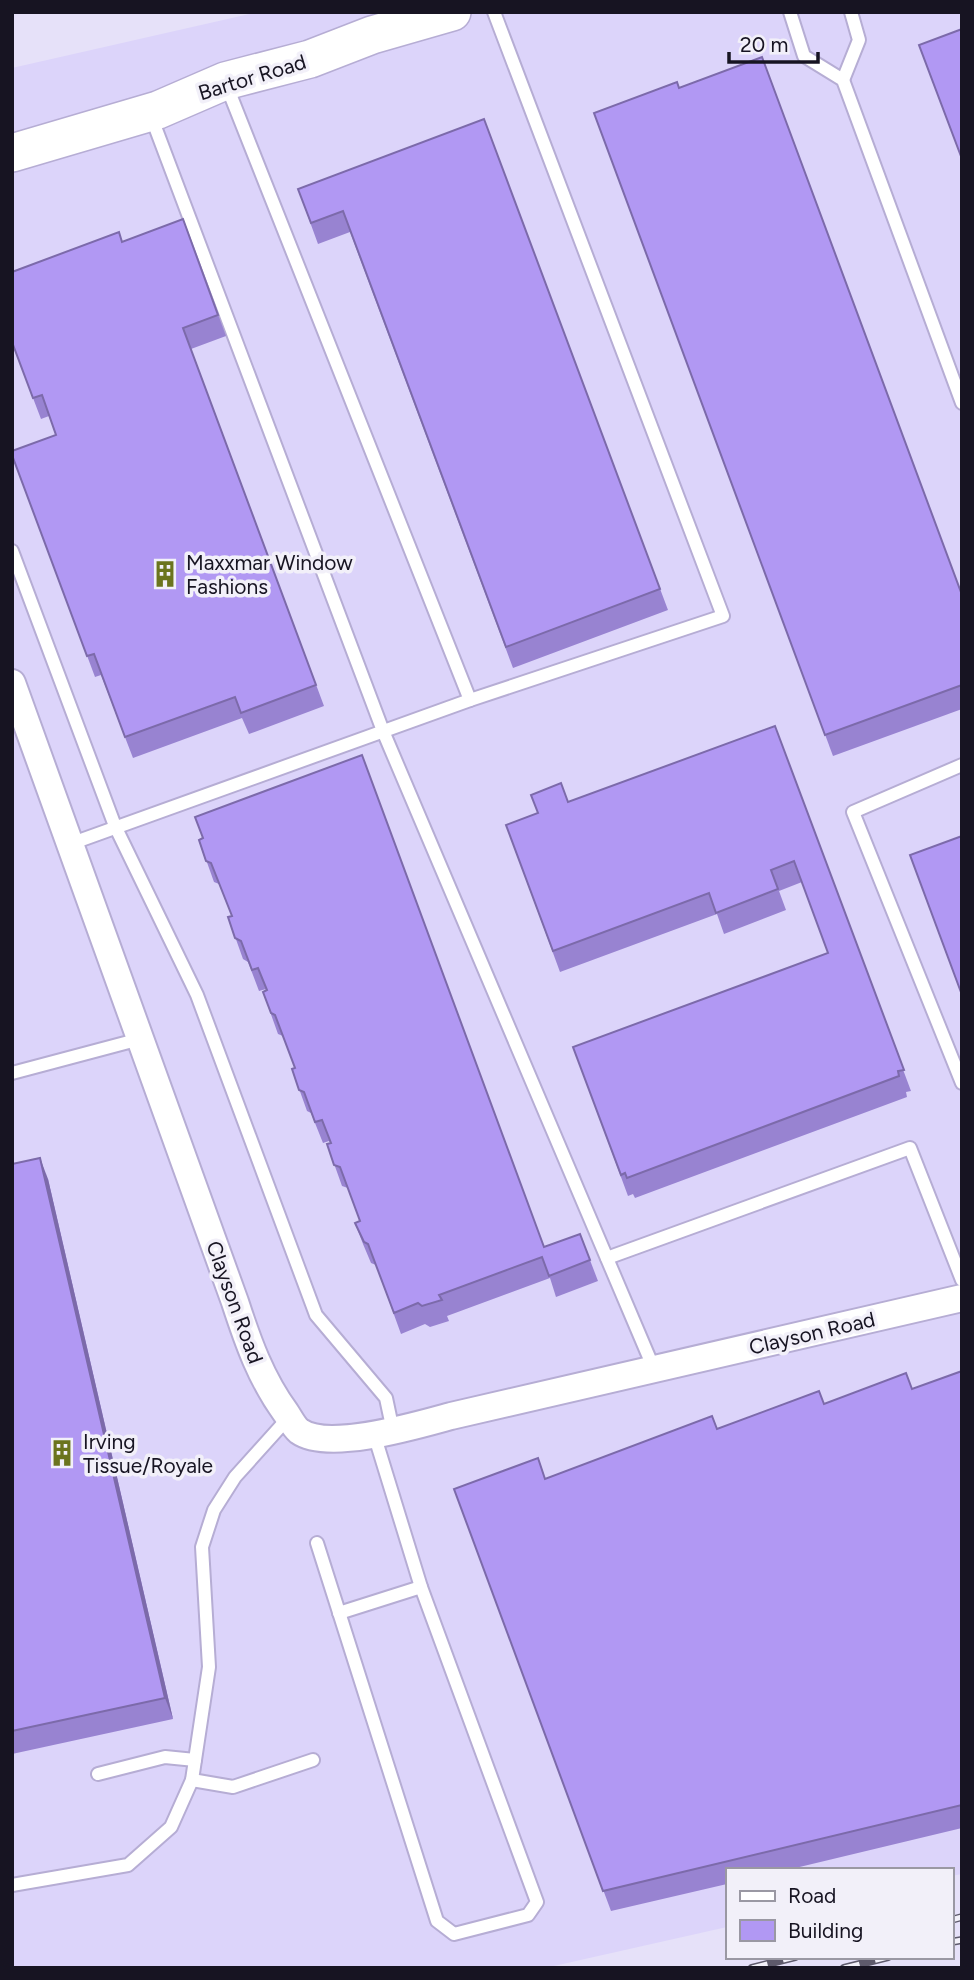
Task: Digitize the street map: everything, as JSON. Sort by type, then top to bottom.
[{"type":"street","name":"Bartor Road","points":[[12,153],[149,113],[225,80],[310,59],[372,35],[452,12]]},
{"type":"street","name":"Clayson Road","points":[[12,683],[235,1301],[250,1350],[265,1381],[298,1430],[317,1438],[384,1432],[962,1298]]},
{"type":"lane","points":[[70,844],[470,700],[723,616],[494,12]]},
{"type":"lane","points":[[790,12],[804,56],[843,80],[962,403]]},
{"type":"lane","points":[[843,80],[859,40],[851,12]]},
{"type":"lane","points":[[225,80],[470,700]]},
{"type":"lane","points":[[149,113],[383,731],[654,1369]]},
{"type":"lane","points":[[12,551],[115,826],[197,995],[316,1315],[386,1398],[384,1432],[421,1587],[537,1902],[528,1915],[454,1934],[437,1921],[317,1543]]},
{"type":"lane","points":[[962,765],[853,812],[962,1083]]},
{"type":"lane","points":[[12,1073],[141,1039]]},
{"type":"lane","points":[[607,1258],[910,1148],[962,1280]]},
{"type":"lane","points":[[12,1885],[128,1864],[171,1827],[192,1780],[209,1667],[202,1547],[214,1510],[234,1477],[289,1417]]},
{"type":"lane","points":[[339,1613],[421,1587]]},
{"type":"lane","points":[[98,1774],[164,1757],[195,1760]]},
{"type":"lane","points":[[192,1780],[233,1787],[313,1760]]},
{"type":"shaded area","points":[[258,12],[962,12],[962,1874],[953,1876],[953,1868],[726,1868],[726,1927],[545,1968],[12,1968],[12,68]]},
{"type":"building","points":[[962,29],[962,159],[919,45]]},
{"type":"building","points":[[762,57],[962,595],[962,685],[825,735],[594,113],[677,82],[679,88]]},
{"type":"building","points":[[484,119],[660,589],[506,647],[343,211],[311,223],[298,189]]},
{"type":"building","name":"Maxxmar Window Fashions","points":[[183,219],[218,315],[183,328],[316,685],[241,713],[235,697],[125,737],[94,654],[87,656],[12,455],[12,451],[56,435],[42,395],[33,398],[12,342],[12,272],[119,232],[122,242]]},
{"type":"building","points":[[775,726],[904,1070],[898,1071],[899,1076],[627,1178],[625,1173],[621,1175],[573,1047],[828,953],[794,861],[771,870],[778,889],[716,913],[709,893],[553,951],[506,825],[538,813],[531,795],[561,783],[568,802]]},
{"type":"building","points":[[362,755],[544,1247],[580,1234],[590,1260],[549,1276],[542,1257],[439,1295],[442,1300],[422,1306],[418,1303],[394,1313],[368,1244],[364,1242],[355,1223],[360,1221],[340,1167],[334,1165],[327,1144],[331,1143],[322,1120],[315,1122],[304,1092],[299,1090],[292,1069],[295,1068],[275,1015],[271,1013],[263,992],[267,990],[258,968],[252,970],[241,941],[235,938],[228,917],[232,916],[211,863],[206,861],[199,840],[203,838],[195,817]]},
{"type":"building","points":[[962,836],[962,995],[910,855]]},
{"type":"building","name":"Irving Tissue/Royale","points":[[40,1158],[165,1698],[12,1731],[12,1164]]},
{"type":"building","points":[[962,1371],[962,1805],[603,1891],[454,1489],[538,1458],[545,1479],[712,1416],[717,1429],[819,1391],[824,1404],[906,1373],[912,1389]]},
{"type":"railway","points":[[953,1919],[962,1917]]},
{"type":"railway","points":[[953,1942],[962,1940]]},
{"type":"railway","points":[[752,1968],[787,1959]]},
{"type":"railway","points":[[844,1968],[880,1959]]},
{"type":"place","name":"Maxxmar Window Fashions","points":[[165,574]]},
{"type":"place","name":"Irving Tissue/Royale","points":[[62,1453]]}]
